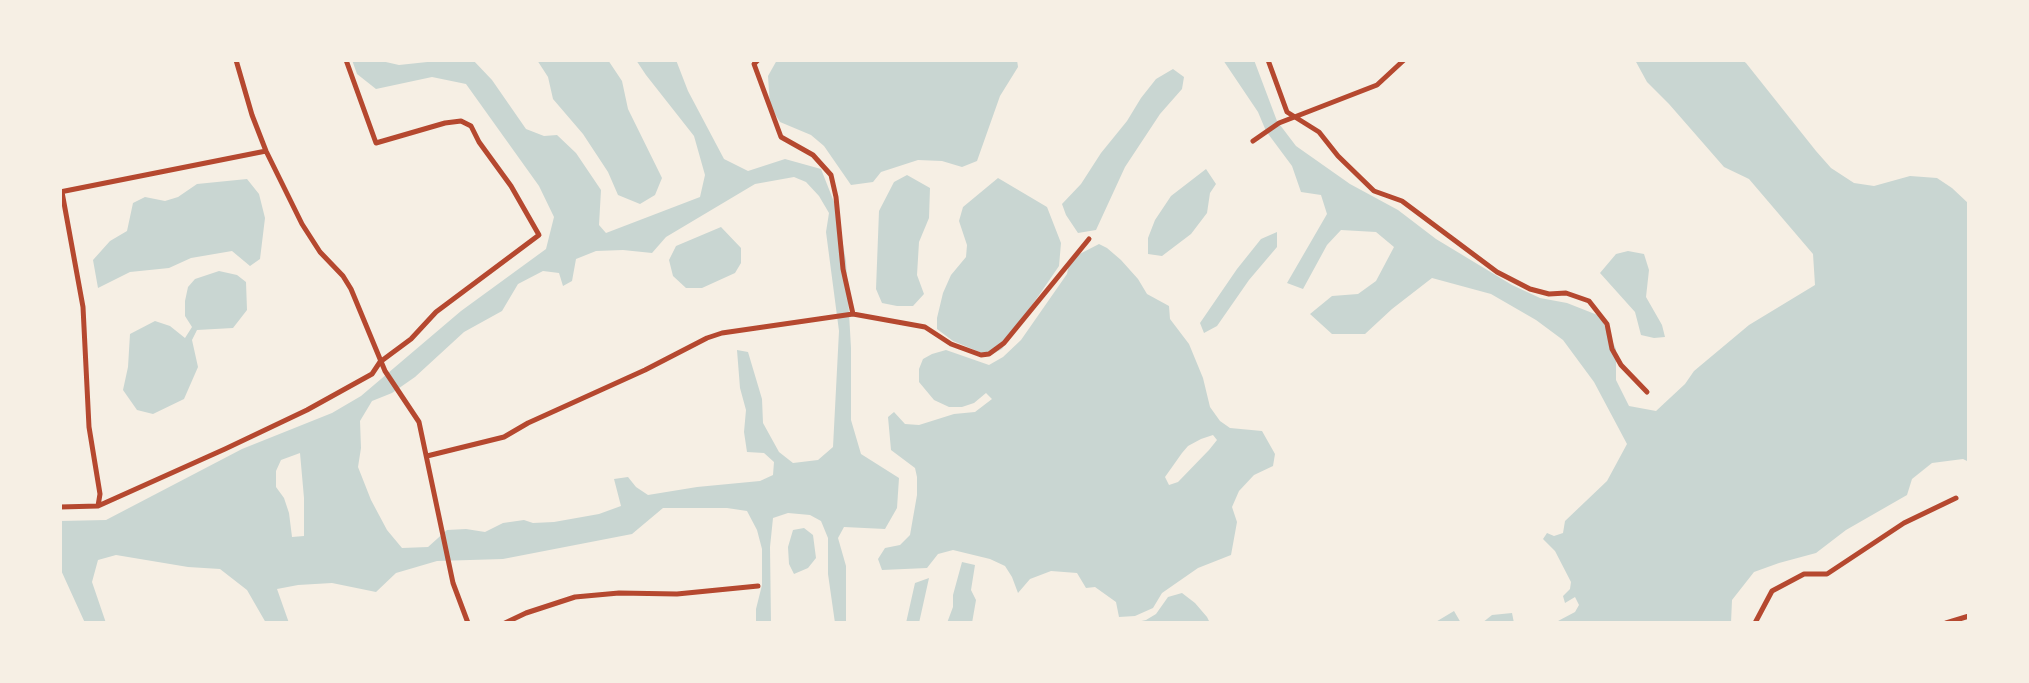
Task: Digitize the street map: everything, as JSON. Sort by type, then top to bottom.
[{"type":"street","points":[[236,60],[252,116],[266,151],[302,224],[320,252],[344,276],[380,362],[419,422],[453,583],[468,623]]},
{"type":"street","points":[[60,507],[98,506],[307,410],[372,374],[380,362],[411,339],[436,312],[539,235],[511,186],[471,126],[461,121],[446,123],[376,143],[346,60]]},
{"type":"street","points":[[758,60],[754,64],[781,137],[813,155],[831,175],[836,197],[843,269],[853,314]]},
{"type":"street","points":[[1268,60],[1287,112],[1319,132],[1338,156],[1374,191],[1402,201],[1497,272],[1530,289],[1549,294],[1566,293],[1588,301],[1607,324],[1612,349],[1621,365],[1647,392]]},
{"type":"street","points":[[1253,141],[1279,123],[1377,85],[1404,60]]},
{"type":"street","points":[[98,506],[100,494],[89,427],[83,308],[61,192],[266,151]]},
{"type":"street","points":[[427,456],[504,437],[528,423],[722,333],[853,314],[925,327],[951,344],[981,355],[989,354],[1004,343],[1089,239]]},
{"type":"street","points":[[1755,623],[1772,591],[1804,574],[1827,574],[1904,523],[1956,498]]},
{"type":"street","points":[[505,623],[526,613],[575,597],[619,593],[677,594],[758,586]]},
{"type":"street","points":[[1946,623],[1969,616]]},
{"type":"shaded area","points":[[352,60],[377,60],[399,65],[446,60],[473,60],[492,80],[526,129],[544,136],[557,135],[576,153],[601,190],[599,225],[606,233],[700,197],[705,175],[694,136],[636,60],[676,60],[688,91],[724,159],[748,171],[785,159],[821,169],[836,207],[846,261],[851,348],[851,420],[861,454],[899,478],[897,508],[885,529],[844,527],[838,538],[846,566],[846,623],[835,623],[828,574],[828,538],[821,521],[810,515],[788,513],[773,518],[770,547],[771,623],[756,623],[756,609],[762,585],[762,549],[757,530],[747,511],[727,508],[663,508],[632,534],[503,559],[437,561],[396,573],[376,592],[332,583],[277,589],[289,623],[266,623],[247,590],[220,569],[188,567],[116,555],[98,560],[92,582],[106,623],[85,623],[60,568],[60,521],[106,520],[242,449],[332,413],[361,396],[461,311],[546,249],[554,217],[539,186],[466,84],[432,77],[376,89],[357,74]],"holes":[[[794,177],[806,182],[819,196],[829,213],[826,232],[839,331],[833,447],[818,460],[793,463],[779,452],[763,423],[762,399],[748,352],[737,350],[740,388],[746,410],[744,432],[747,452],[764,453],[774,462],[773,475],[760,481],[697,487],[648,495],[636,487],[628,477],[614,479],[621,506],[599,514],[554,522],[533,523],[524,520],[503,523],[485,532],[466,529],[447,530],[428,547],[402,548],[387,530],[371,500],[358,467],[361,448],[360,421],[372,401],[392,393],[415,377],[464,332],[502,311],[518,284],[543,271],[559,273],[563,286],[572,281],[576,259],[596,251],[623,250],[652,253],[666,237],[755,184]],[[300,453],[304,498],[304,536],[292,537],[289,513],[284,498],[276,487],[276,471],[281,460]]]},
{"type":"shaded area","points":[[537,60],[608,60],[622,81],[628,109],[662,178],[655,195],[640,204],[618,195],[608,172],[583,134],[553,99],[548,77]]},
{"type":"shaded area","points":[[777,60],[1017,60],[1018,67],[1000,96],[977,161],[962,167],[942,161],[918,160],[881,172],[873,182],[851,185],[824,146],[811,135],[780,122],[770,106],[768,76]]},
{"type":"shaded area","points":[[1223,60],[1254,60],[1277,121],[1296,146],[1350,184],[1398,210],[1436,239],[1512,285],[1540,298],[1567,303],[1600,316],[1616,349],[1616,380],[1629,406],[1656,411],[1685,384],[1694,371],[1749,325],[1815,285],[1813,254],[1749,179],[1724,167],[1647,82],[1635,60],[1742,60],[1831,168],[1854,183],[1874,186],[1910,176],[1937,178],[1969,204],[1969,462],[1963,459],[1932,463],[1912,479],[1907,495],[1846,530],[1816,553],[1754,572],[1732,600],[1731,623],[1524,623],[1558,621],[1575,612],[1579,605],[1575,597],[1565,603],[1563,596],[1570,589],[1571,582],[1555,551],[1543,539],[1547,533],[1554,536],[1563,533],[1565,521],[1607,481],[1627,444],[1594,382],[1563,340],[1536,320],[1491,294],[1432,278],[1392,309],[1365,334],[1332,334],[1310,314],[1332,296],[1358,294],[1376,281],[1394,247],[1376,232],[1341,230],[1327,245],[1303,289],[1287,283],[1327,214],[1321,195],[1301,192],[1292,166],[1266,131],[1258,112]]},
{"type":"shaded area","points":[[1173,69],[1184,77],[1182,89],[1160,114],[1125,167],[1096,230],[1078,233],[1066,215],[1062,204],[1081,184],[1156,79]]},
{"type":"shaded area","points":[[1206,169],[1216,184],[1210,193],[1207,213],[1191,234],[1162,256],[1148,254],[1148,238],[1155,220],[1171,196]]},
{"type":"shaded area","points":[[907,175],[930,188],[929,218],[919,242],[917,275],[924,294],[913,306],[897,306],[882,303],[876,289],[879,211],[894,182]]},
{"type":"shaded area","points":[[998,178],[1047,207],[1061,243],[1059,266],[1002,349],[989,356],[953,341],[937,329],[937,318],[943,293],[951,275],[966,257],[967,245],[959,221],[963,207]]},
{"type":"shaded area","points":[[247,179],[259,194],[265,218],[260,259],[250,266],[232,251],[191,258],[169,268],[130,272],[98,288],[93,260],[110,241],[127,231],[133,203],[145,197],[165,201],[178,197],[197,184]]},
{"type":"shaded area","points":[[721,227],[741,248],[741,263],[735,273],[702,288],[686,288],[673,276],[669,260],[676,246]]},
{"type":"shaded area","points":[[1277,232],[1277,247],[1249,280],[1217,326],[1204,333],[1200,323],[1237,269],[1261,239]]},
{"type":"shaded area","points":[[1099,244],[1121,260],[1138,279],[1147,294],[1169,306],[1170,319],[1189,344],[1203,378],[1210,407],[1220,421],[1230,428],[1262,431],[1275,454],[1273,466],[1254,475],[1239,491],[1232,507],[1237,522],[1231,555],[1198,568],[1162,593],[1153,608],[1135,616],[1119,617],[1116,602],[1095,587],[1086,588],[1077,573],[1051,571],[1030,579],[1018,593],[1005,566],[990,559],[953,550],[938,554],[927,568],[882,570],[878,559],[885,548],[900,545],[910,535],[917,495],[915,468],[891,450],[888,417],[894,412],[905,424],[919,425],[954,414],[975,412],[992,399],[986,393],[974,403],[962,407],[949,407],[934,400],[919,382],[919,369],[923,359],[946,350],[989,365],[1003,357],[1021,340],[1067,274],[1070,259]],"holes":[[[1213,435],[1217,440],[1178,482],[1169,485],[1165,477],[1188,446]]]},
{"type":"shaded area","points":[[1628,251],[1644,254],[1649,270],[1646,297],[1662,325],[1665,337],[1654,338],[1641,335],[1635,312],[1600,273],[1616,254]]},
{"type":"shaded area","points":[[219,271],[237,275],[246,282],[247,310],[233,328],[197,330],[192,340],[198,367],[184,399],[153,414],[137,410],[123,390],[128,367],[130,334],[155,321],[170,326],[185,338],[192,327],[185,316],[188,287],[195,279]]},
{"type":"shaded area","points":[[804,528],[813,535],[816,558],[808,568],[794,574],[789,564],[788,547],[793,530]]},
{"type":"shaded area","points":[[962,562],[975,565],[971,590],[976,600],[972,623],[947,623],[953,607],[953,595]]},
{"type":"shaded area","points":[[929,578],[919,623],[906,623],[915,583]]},
{"type":"shaded area","points":[[1182,593],[1195,603],[1210,623],[1132,623],[1146,620],[1156,614],[1168,597]]},
{"type":"shaded area","points":[[1454,611],[1461,623],[1434,623]]},
{"type":"shaded area","points":[[1512,613],[1514,623],[1482,623],[1492,615]]}]
